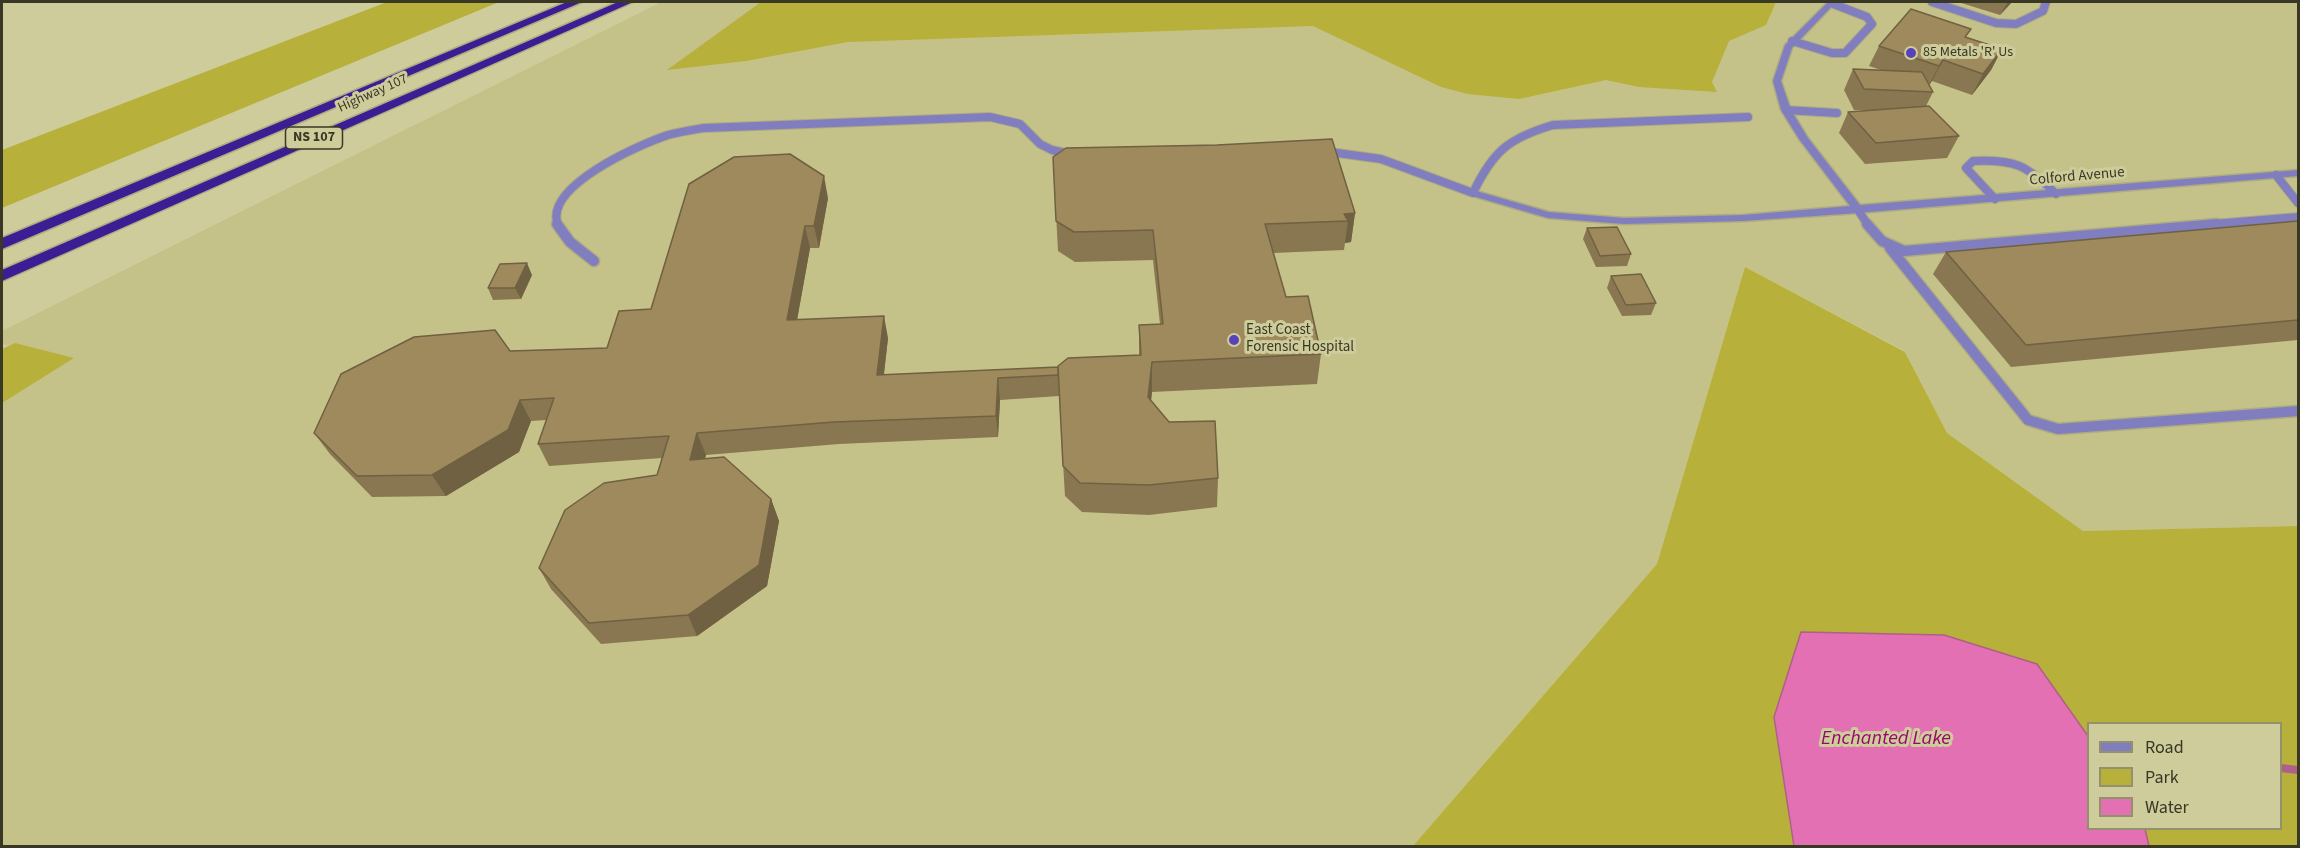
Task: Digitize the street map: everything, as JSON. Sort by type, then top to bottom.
[{"type":"highway","name":"Highway 107","points":[[2,244],[576,2]]},
{"type":"highway","name":"Highway 107","points":[[2,276],[627,2]]},
{"type":"street","points":[[1831,2],[1792,41],[1782,59],[1777,81],[1786,110],[1858,210]]},
{"type":"street","name":"Colford Avenue","points":[[1473,193],[1548,214],[1624,221],[1743,219],[2298,173]]},
{"type":"lane","points":[[1792,41],[1832,53],[1845,53],[1872,24],[1867,18],[1831,2]]},
{"type":"lane","points":[[1932,2],[1996,23],[2016,24],[2043,11],[2046,2]]},
{"type":"lane","points":[[1786,110],[1837,113]]},
{"type":"lane","points":[[594,261],[562,233],[554,215],[558,202],[572,187],[589,175],[664,137],[684,131],[704,128],[990,117],[1020,124],[1040,144],[1052,150],[1085,156]]},
{"type":"lane","points":[[1313,151],[1346,152],[1381,159],[1473,193],[1484,169],[1499,148],[1523,133],[1553,124],[1748,117]]},
{"type":"lane","points":[[1995,199],[1966,168],[1973,160],[2006,159],[2031,167],[2056,194]]},
{"type":"lane","points":[[2276,175],[2298,203]]},
{"type":"lane","points":[[1858,210],[1871,230],[1890,248],[2028,420],[2058,429],[2298,411]]},
{"type":"lane","points":[[1890,248],[1904,251],[2298,217]]},
{"type":"shaded area","points":[[661,2],[2298,2],[2298,526],[2083,531],[1947,433],[1905,351],[1745,267],[1657,564],[1413,846],[2,846],[2,403],[73,358],[2,344],[2,331]]},
{"type":"green space","points":[[387,2],[499,2],[2,208],[2,150]]},
{"type":"green space","points":[[761,2],[1776,2],[1766,25],[1729,41],[1712,82],[1717,92],[1639,87],[1606,80],[1519,99],[1468,94],[1441,87],[1313,26],[848,42],[746,61],[667,70]]},
{"type":"green space","points":[[1745,267],[1905,352],[1947,433],[2083,531],[2298,526],[2298,846],[2149,846],[2145,830],[2282,830],[2282,722],[2087,722],[2087,735],[2037,664],[1944,635],[1802,632],[1774,717],[1794,846],[1413,846],[1657,564]]},
{"type":"green space","points":[[15,343],[74,358],[2,403],[2,349]]},
{"type":"water","name":"Enchanted Lake","points":[[1801,632],[1944,635],[2037,664],[2087,735],[2087,830],[2145,830],[2149,846],[1794,846],[1774,717]]},
{"type":"building","points":[[1911,9],[1971,29],[1965,37],[2002,49],[1983,74],[1943,60],[1939,66],[1879,46]]},
{"type":"building","points":[[1853,69],[1922,72],[1933,92],[1864,89]]},
{"type":"building","points":[[1929,106],[1959,136],[1876,143],[1848,112]]},
{"type":"building","name":"East Coast Forensic Hospital","points":[[1332,139],[1355,213],[1344,214],[1348,221],[1265,224],[1286,297],[1308,296],[1321,354],[1152,362],[1148,397],[1169,422],[1215,421],[1218,478],[1149,485],[1080,483],[1063,466],[1058,366],[1068,358],[1141,355],[1139,325],[1163,324],[1153,230],[1074,232],[1056,221],[1053,157],[1066,148],[1217,145]]},
{"type":"building","points":[[790,154],[824,176],[814,226],[805,226],[787,320],[884,316],[877,375],[1058,367],[1058,375],[998,378],[996,416],[834,422],[697,433],[690,460],[724,457],[771,499],[759,565],[688,615],[589,623],[539,568],[565,510],[604,483],[657,475],[669,436],[538,444],[554,398],[520,400],[508,430],[432,475],[357,476],[314,433],[341,374],[414,337],[495,330],[510,351],[607,348],[619,311],[651,309],[689,184],[734,157]]},
{"type":"building","points":[[2298,221],[2298,320],[2026,345],[1946,252]]},
{"type":"building","points":[[1617,227],[1631,254],[1600,256],[1587,228]]},
{"type":"building","points":[[527,263],[515,288],[488,288],[500,264]]},
{"type":"building","points":[[1641,274],[1656,303],[1626,305],[1611,276]]},
{"type":"waterway","points":[[2282,768],[2298,770]]},
{"type":"place","name":"85 Metals 'R' Us","points":[[1911,53]]},
{"type":"place","name":"East Coast Forensic Hospital","points":[[1234,340]]}]
